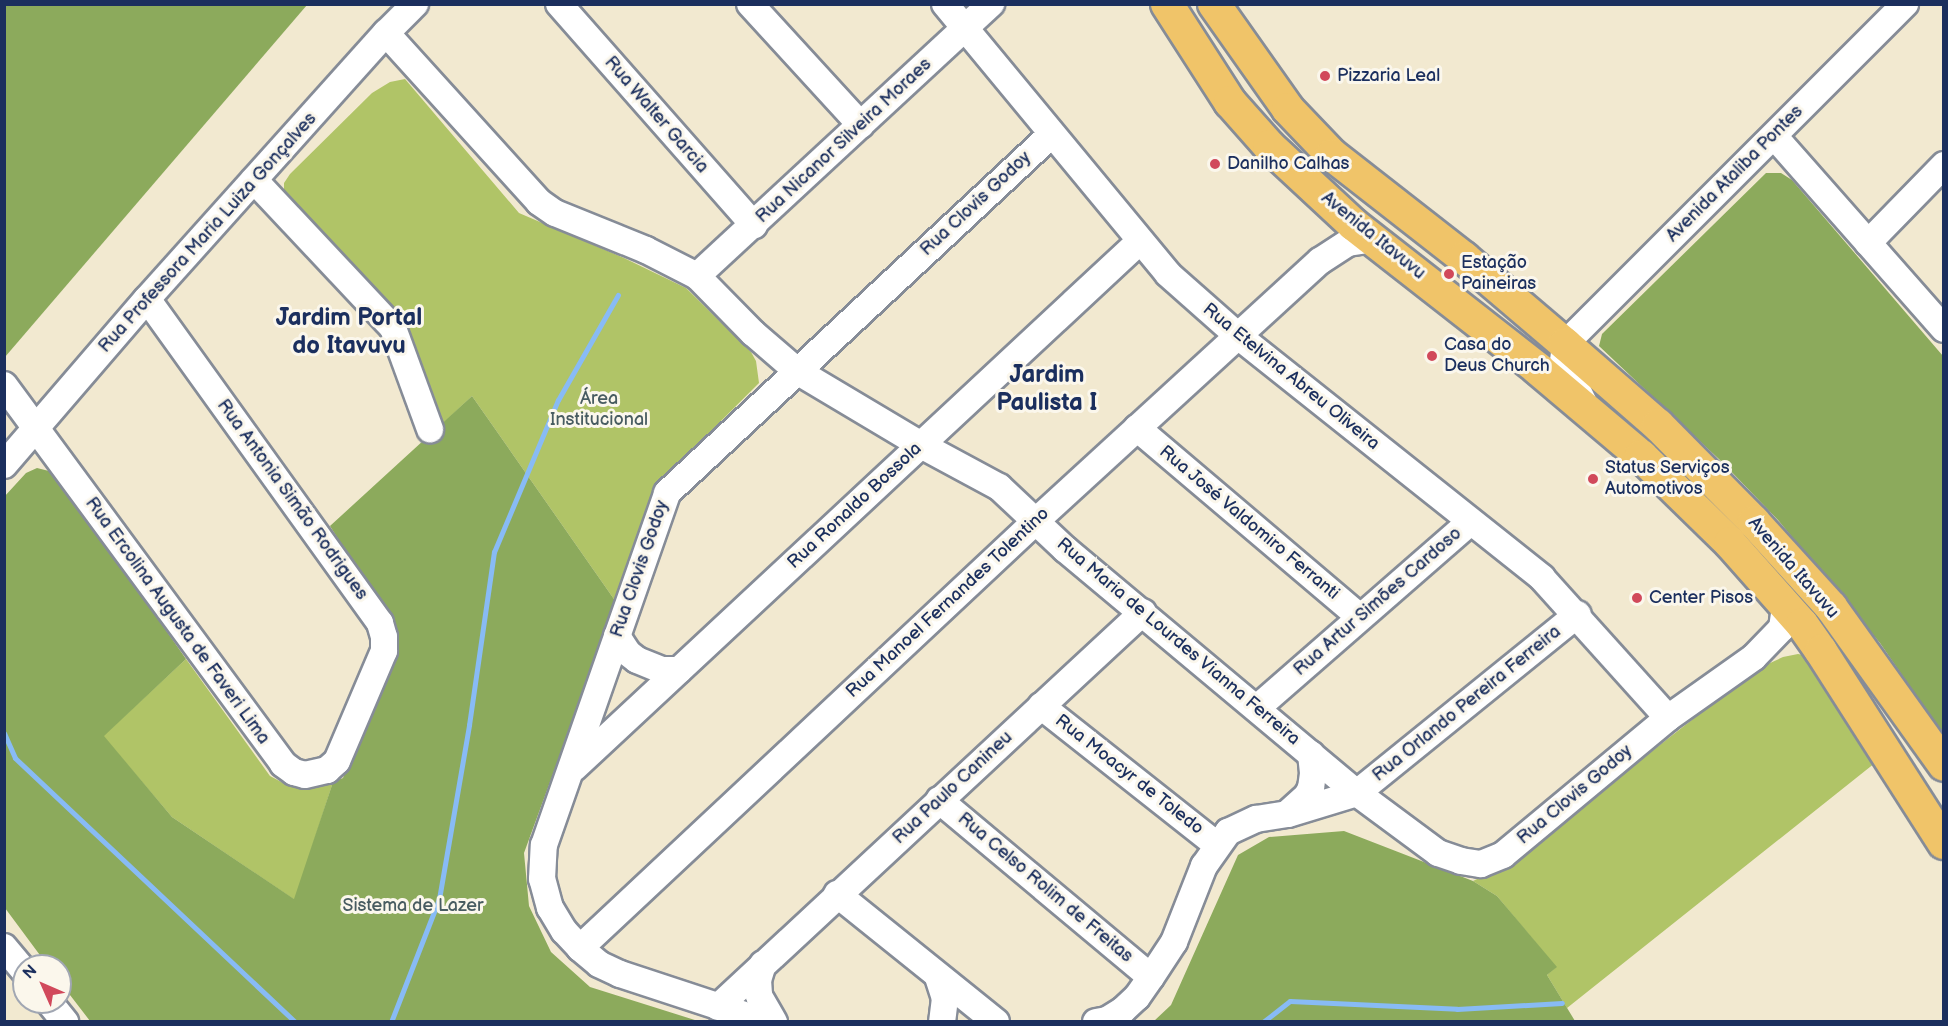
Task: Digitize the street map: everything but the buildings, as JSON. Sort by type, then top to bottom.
[{"type":"main road","name":"Avenida Itavuvu","points":[[1167,4],[1230,102],[1269,146],[1373,239],[1641,456],[1731,543],[1814,641],[1944,843]]},
{"type":"main road","name":"Avenida Itavuvu","points":[[1214,4],[1288,110],[1332,155],[1464,258],[1565,344],[1658,425],[1754,522],[1831,608],[1944,765]]},
{"type":"street","name":"Rua Professora Maria Luiza Gonçalves","points":[[4,465],[147,299],[386,33],[415,4]]},
{"type":"street","name":"Rua Walter Garcia","points":[[559,4],[754,225]]},
{"type":"street","points":[[750,4],[861,125]]},
{"type":"street","name":"Rua Etelvina Abreu Oliveira","points":[[945,4],[1168,274],[1237,335],[1542,578],[1578,614],[1668,718]]},
{"type":"street","name":"Rua Nicanor Silveira Moraes","points":[[697,276],[991,4]]},
{"type":"street","name":"Avenida Ataliba Pontes","points":[[1565,344],[1905,4]]},
{"type":"street","name":"Rua Maria de Lourdes Vianna Ferreira","points":[[386,33],[538,202],[555,213],[646,250],[697,276],[753,333],[797,371],[921,445],[999,487],[1361,797]]},
{"type":"street","name":"Rua Clovis Godoy","points":[[765,1022],[620,974],[599,963],[580,948],[564,931],[549,908],[542,879],[544,845],[667,493],[1052,134]]},
{"type":"street","points":[[1774,136],[1944,329]]},
{"type":"street","points":[[1868,243],[1944,165]]},
{"type":"street","points":[[254,180],[393,328],[430,429]]},
{"type":"street","name":"Rua Manoel Fernandes Tolentino","points":[[1320,261],[1338,233],[1336,208]]},
{"type":"street","name":"Rua Manoel Fernandes Tolentino","points":[[580,948],[1237,335],[1320,261],[1348,243],[1373,239]]},
{"type":"street","name":"Rua Ronaldo Bossola","points":[[571,771],[1140,241]]},
{"type":"street","name":"Rua Antonia Simão Rodrigues","points":[[147,299],[380,623],[384,637],[384,651],[358,712]]},
{"type":"street","name":"Avenida Itavuvu","points":[[1565,344],[1563,361],[1587,410]]},
{"type":"street","name":"Rua Ercolina Augusta de Faveri Lima","points":[[4,385],[283,764],[294,772],[305,775],[327,770],[337,760],[358,712]]},
{"type":"street","points":[[950,418],[946,434],[948,448],[956,464]]},
{"type":"street","points":[[879,419],[890,433],[893,448],[889,474]]},
{"type":"street","name":"Rua José Valdomiro Ferranti","points":[[1137,429],[1360,617]]},
{"type":"street","name":"Rua Artur Simões Cardoso","points":[[1257,708],[1470,522]]},
{"type":"street","name":"Rua Clovis Godoy","points":[[1361,797],[1438,853],[1461,861],[1481,864],[1503,855],[1668,718],[1754,657],[1782,628],[1785,606]]},
{"type":"street","name":"Rua Paulo Canineu","points":[[718,1007],[1143,612]]},
{"type":"street","name":"Rua Orlando Pereira Ferreira","points":[[1361,797],[1578,614]]},
{"type":"street","points":[[616,636],[628,653],[650,667],[679,670]]},
{"type":"street","name":"Rua Clovis Godoy","points":[[1754,657],[1789,641],[1814,641]]},
{"type":"street","name":"Rua Artur Simões Cardoso","points":[[1282,730],[1277,704],[1286,682]]},
{"type":"street","name":"Rua Moacyr de Toledo","points":[[1041,706],[1217,845]]},
{"type":"street","points":[[1288,813],[1307,796],[1311,788],[1313,766],[1311,754]]},
{"type":"street","points":[[1336,811],[1361,797]]},
{"type":"street","points":[[1096,1022],[1107,1020],[1123,1010],[1137,997],[1151,977],[1174,942],[1191,905],[1204,866],[1228,832],[1241,824],[1361,797]]},
{"type":"street","name":"Rua Celso Rolim de Freitas","points":[[939,800],[1151,977]]},
{"type":"street","points":[[1288,813],[1336,811],[1387,815]]},
{"type":"street","points":[[837,894],[996,1022]]},
{"type":"street","points":[[763,964],[758,980],[759,996],[774,1022]]},
{"type":"street","points":[[938,977],[945,998],[942,1022]]},
{"type":"street","points":[[938,977],[969,1022]]},
{"type":"green space","points":[[4,5],[307,5],[5,357]]},
{"type":"green space","name":"Área Institucional","points":[[405,79],[519,213],[624,258],[686,288],[751,352],[756,361],[759,383],[682,460],[650,498],[616,602],[472,396],[442,424],[400,320],[284,191],[284,183],[290,174],[372,93],[390,82]]},
{"type":"green space","points":[[1766,173],[1781,173],[1792,180],[1943,356],[1943,735],[1880,643],[1778,520],[1722,462],[1599,346],[1602,334]]},
{"type":"green space","name":"Sistema de Lazer","points":[[472,396],[616,602],[524,853],[529,906],[551,952],[590,987],[698,1021],[90,1021],[72,998],[72,954],[39,954],[5,908],[4,497],[26,473],[37,468],[49,471],[61,480],[186,659],[104,736],[172,817],[294,899],[333,782],[343,778],[397,643],[395,630],[330,526]]},
{"type":"green space","points":[[1798,654],[1813,657],[1880,759],[1567,1008],[1547,975],[1556,967],[1497,896],[1473,881],[1511,866],[1757,669],[1783,657]]},
{"type":"green space","points":[[186,659],[270,776],[287,785],[310,789],[333,782],[295,900],[172,817],[103,736]]},
{"type":"green space","points":[[1344,831],[1473,881],[1497,896],[1557,967],[1547,975],[1575,1021],[1154,1021],[1171,1005],[1238,855],[1269,837]]},
{"type":"waterway","points":[[391,1022],[439,899],[469,725],[494,552],[558,400],[618,295]]},
{"type":"waterway","points":[[4,733],[15,758],[295,1022]]},
{"type":"waterway","points":[[1263,1022],[1290,1001],[1457,1009],[1562,1003]]},
{"type":"place","name":"Pizzaria Leal","points":[[1325,76]]},
{"type":"place","name":"Danilho Calhas","points":[[1215,164]]},
{"type":"place","name":"Estação Paineiras","points":[[1449,274]]},
{"type":"place","name":"Casa do Deus Church","points":[[1432,356]]},
{"type":"place","name":"Status Serviços Automotivos","points":[[1593,479]]},
{"type":"place","name":"Center Pisos","points":[[1637,598]]},
{"type":"district","name":"Jardim Portal do Itavuvu","points":[[349,332]]},
{"type":"district","name":"Jardim Paulista I","points":[[1047,389]]}]
